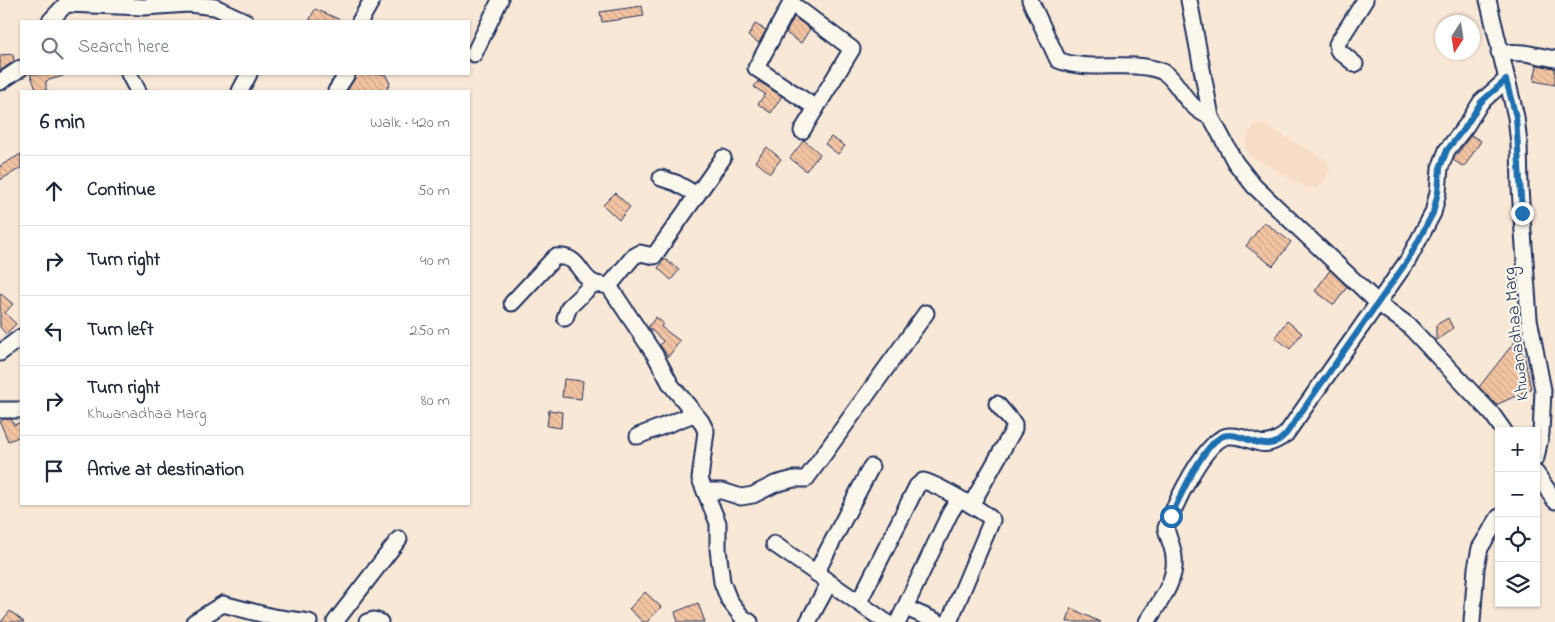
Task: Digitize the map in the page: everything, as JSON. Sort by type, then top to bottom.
[{"type":"street","points":[[361,20],[372,0]]},
{"type":"street","points":[[474,54],[500,0]]},
{"type":"street","points":[[1030,0],[1058,60],[1070,64],[1146,67],[1163,71],[1198,112],[1211,117]]},
{"type":"street","points":[[1189,0],[1211,117],[1235,162],[1254,186],[1379,304],[1408,325],[1492,414],[1501,427]]},
{"type":"street","points":[[1355,64],[1338,50],[1336,44],[1365,0]]},
{"type":"street","name":"Khwanadhaa Marg","points":[[1488,0],[1516,117],[1529,319],[1543,390],[1540,438]]},
{"type":"street","points":[[802,131],[816,108],[852,48],[797,3],[756,68],[816,108]]},
{"type":"street","points":[[51,20],[66,4],[144,7],[189,4],[215,7],[243,20]]},
{"type":"street","points":[[1499,52],[1525,53],[1555,59]]},
{"type":"street","points":[[0,82],[20,69]]},
{"type":"street","points":[[130,75],[137,90]]},
{"type":"street","points":[[241,90],[248,75]]},
{"type":"street","points":[[337,90],[346,75]]},
{"type":"street","points":[[1147,622],[1171,580],[1174,568],[1174,557],[1166,528],[1184,488],[1203,457],[1221,437],[1230,435],[1262,444],[1274,443],[1286,434],[1379,304],[1408,260],[1433,213],[1438,192],[1440,168],[1447,150],[1466,126],[1481,102],[1506,80]]},
{"type":"street","points":[[610,286],[632,257],[640,253],[654,256],[723,158]]},
{"type":"street","points":[[661,178],[676,183],[697,195]]},
{"type":"street","points":[[512,303],[555,257],[573,259],[594,284],[610,286],[655,355],[671,385],[706,431],[700,479],[718,523],[718,549],[722,582],[729,600],[742,617],[750,622]]},
{"type":"street","points":[[564,318],[569,307],[594,284]]},
{"type":"street","points":[[705,491],[722,491],[741,497],[753,495],[775,484],[794,479],[806,479],[926,313]]},
{"type":"street","points":[[0,353],[20,338]]},
{"type":"street","points":[[898,622],[950,513],[965,502],[1014,429],[1014,424],[996,404]]},
{"type":"street","points":[[0,410],[20,410]]},
{"type":"street","points":[[638,436],[694,414]]},
{"type":"street","points":[[816,573],[871,467]]},
{"type":"street","points":[[1540,479],[1555,502]]},
{"type":"street","points":[[859,602],[917,486],[923,481],[931,482],[983,511],[992,520],[949,622]]},
{"type":"street","points":[[1472,622],[1476,568],[1480,548],[1495,524]]},
{"type":"street","points":[[335,622],[399,539]]},
{"type":"street","points":[[774,544],[886,622]]},
{"type":"street","points":[[808,622],[829,583]]},
{"type":"street","points":[[194,622],[223,604],[273,617],[308,622]]},
{"type":"street","points":[[906,608],[938,622]]},
{"type":"street","points":[[367,622],[374,620],[380,622]]},
{"type":"shaded area","points":[[1255,125],[1265,125],[1324,159],[1330,168],[1325,180],[1317,189],[1307,188],[1248,154],[1245,144],[1248,134]]},
{"type":"building","points":[[642,6],[644,16],[602,22],[600,12]]},
{"type":"building","points":[[315,9],[341,20],[310,20]]},
{"type":"building","points":[[794,17],[810,29],[801,43],[786,33]]},
{"type":"building","points":[[755,24],[766,30],[759,43],[748,36]]},
{"type":"building","points":[[13,54],[14,61],[0,71],[0,55]]},
{"type":"building","points":[[1537,65],[1555,68],[1555,85],[1534,81]]},
{"type":"building","points":[[30,75],[63,75],[46,81],[46,90],[37,90]]},
{"type":"building","points":[[355,75],[386,75],[390,83],[386,90],[348,90]]},
{"type":"building","points":[[758,81],[782,96],[771,113],[758,104],[765,94],[754,87]]},
{"type":"building","points":[[1471,135],[1481,141],[1464,167],[1453,160]]},
{"type":"building","points":[[831,137],[845,146],[838,154],[825,144]]},
{"type":"building","points":[[804,140],[820,154],[806,171],[790,158]]},
{"type":"building","points":[[767,147],[781,159],[770,173],[755,161]]},
{"type":"building","points":[[20,155],[20,169],[0,180],[0,166]]},
{"type":"building","points":[[615,193],[630,207],[619,220],[603,205]]},
{"type":"building","points":[[1264,222],[1291,242],[1273,266],[1246,246]]},
{"type":"building","points":[[665,259],[679,270],[671,280],[658,268]]},
{"type":"building","points":[[1330,270],[1347,287],[1334,305],[1315,291]]},
{"type":"building","points":[[0,293],[13,304],[5,313],[16,324],[6,334],[0,327]]},
{"type":"building","points":[[656,317],[663,323],[661,327],[680,341],[668,357],[660,345],[663,341],[648,327]]},
{"type":"building","points":[[1448,318],[1453,328],[1436,341],[1436,325]]},
{"type":"building","points":[[1287,321],[1302,333],[1290,349],[1275,337]]},
{"type":"building","points":[[1520,335],[1531,389],[1496,405],[1479,387]]},
{"type":"building","points":[[564,379],[583,381],[581,399],[562,397]]},
{"type":"building","points":[[549,410],[562,412],[561,428],[547,426]]},
{"type":"building","points":[[4,419],[11,419],[14,425],[20,422],[20,436],[8,441],[0,422]]},
{"type":"building","points":[[645,592],[661,607],[647,622],[643,622],[629,609]]},
{"type":"building","points":[[698,603],[705,622],[678,622],[675,612]]},
{"type":"building","points":[[1071,608],[1100,622],[1067,622]]},
{"type":"building","points":[[10,611],[24,622],[1,622]]},
{"type":"route","points":[[1171,516],[1184,488],[1203,457],[1221,437],[1230,435],[1262,444],[1274,443],[1286,434],[1306,408],[1379,304],[1423,233],[1433,213],[1440,180],[1440,168],[1447,150],[1466,126],[1481,102],[1506,80],[1516,117],[1522,213]]}]
